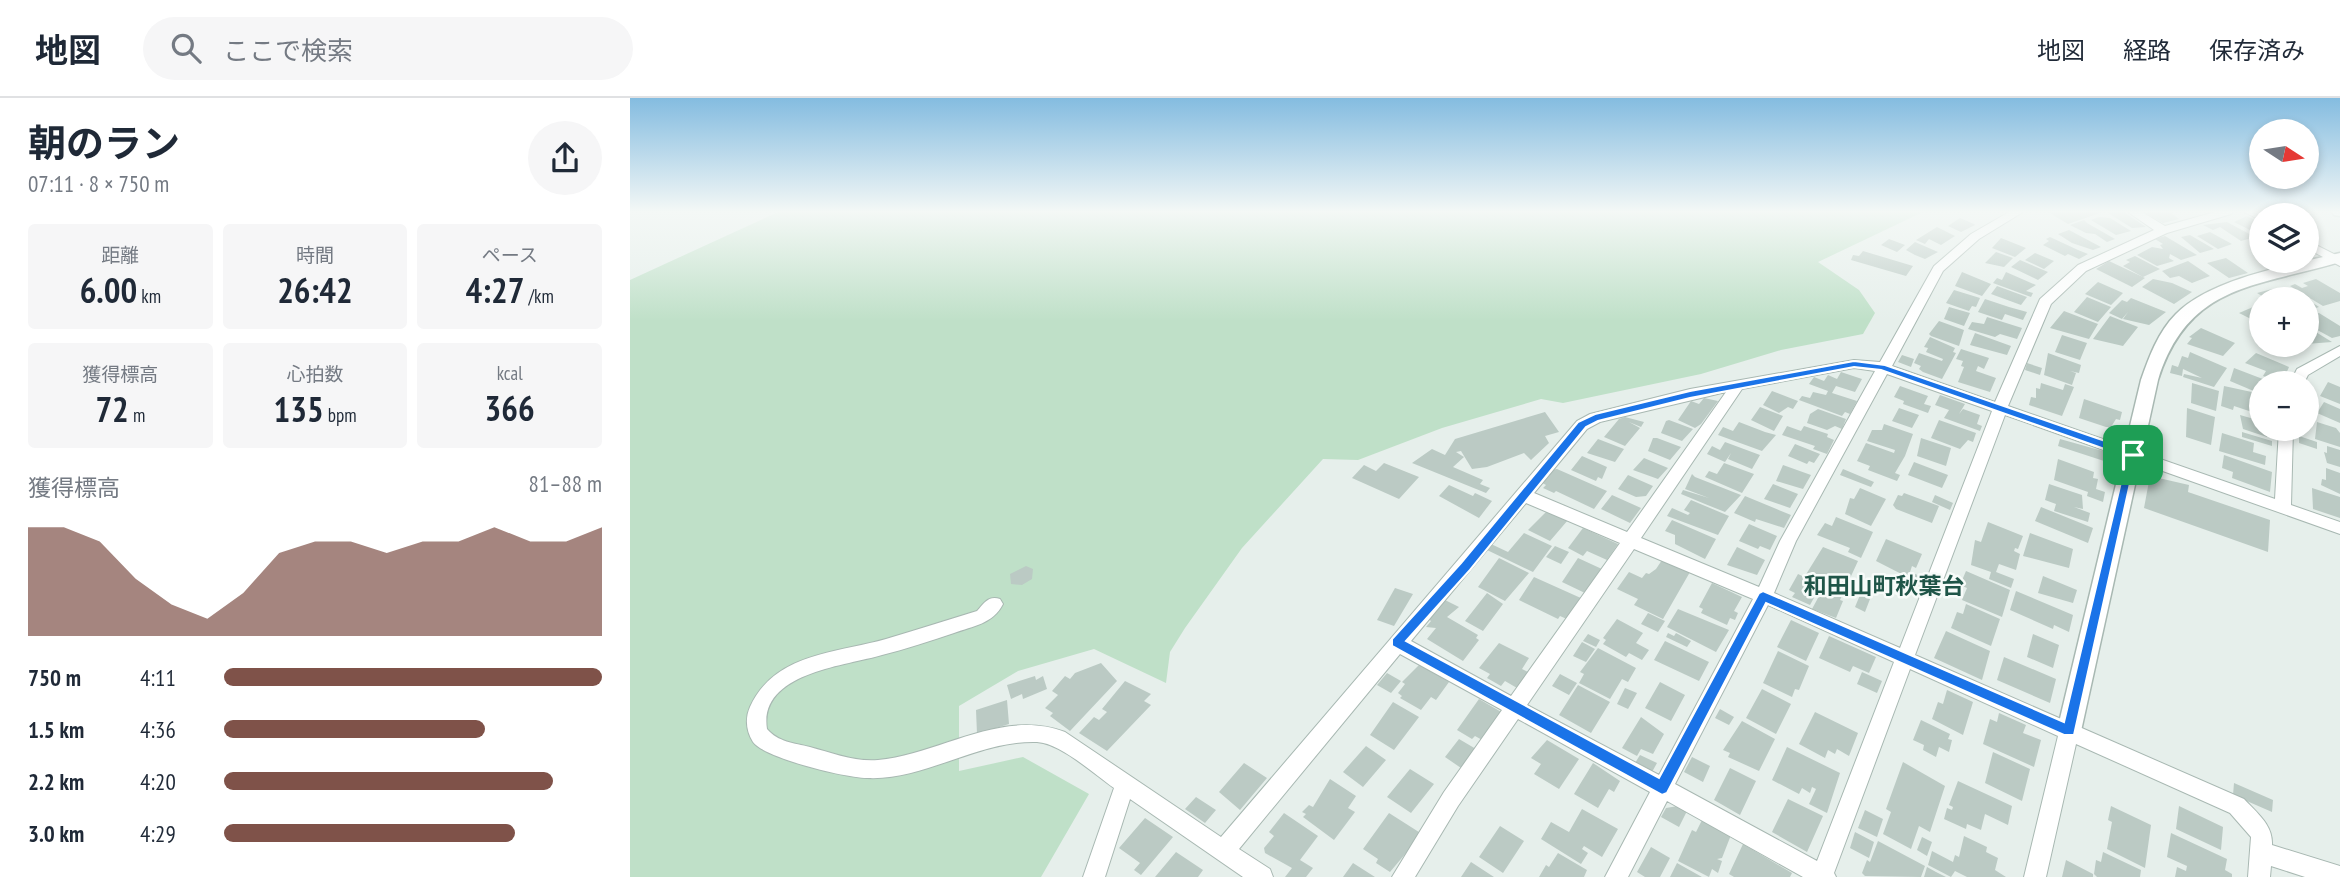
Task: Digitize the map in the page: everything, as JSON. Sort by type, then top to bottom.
[{"type":"street","points":[[1616,877],[1763,596],[1788,541],[1882,367],[1938,270],[1958,248]]},
{"type":"street","points":[[1396,643],[1823,877],[2030,331],[2045,302],[2060,285],[2082,268],[2124,248]]},
{"type":"street","points":[[2319,250],[2338,260]]},
{"type":"street","points":[[2035,877],[2133,455],[2155,366],[2168,334],[2184,315],[2218,295],[2338,260]]},
{"type":"street","points":[[2304,371],[2340,349]]},
{"type":"street","points":[[1223,851],[1396,643],[1525,496],[1582,425],[1595,418],[1738,385],[1854,364],[1882,367],[2340,527]]},
{"type":"street","points":[[1403,877],[1451,799],[1614,568],[1629,542],[1738,385]]},
{"type":"street","points":[[2283,508],[2286,441]]},
{"type":"street","points":[[1525,496],[1629,542],[1763,596],[2237,806],[2262,834],[2259,877]]},
{"type":"street","points":[[995,604],[983,616],[868,652],[800,668],[785,677],[762,701],[756,727],[760,737],[779,749],[856,768],[876,769],[898,766],[1016,733],[1041,731],[1058,738],[1262,877]]},
{"type":"street","points":[[1094,877],[1125,784]]},
{"type":"street","points":[[2262,853],[2340,877]]},
{"type":"green space","points":[[699,248],[1847,248],[1818,262],[1859,290],[1875,313],[1863,334],[1781,350],[1701,374],[1563,403],[1541,399],[1442,428],[1358,460],[1323,459],[1242,548],[1185,628],[1170,652],[1166,683],[1094,649],[1018,671],[959,706],[959,771],[1023,757],[1089,794],[1041,877],[630,877],[630,280]]},
{"type":"building","points":[[1930,248],[1938,252],[1925,259],[1906,250]]},
{"type":"building","points":[[1993,248],[2026,248],[2015,257]]},
{"type":"building","points":[[2050,248],[2075,248],[2088,254],[2079,259],[2068,254],[2065,256]]},
{"type":"building","points":[[2149,248],[2186,248],[2197,255],[2181,260],[2170,254],[2169,258],[2174,261],[2157,266],[2137,255]]},
{"type":"building","points":[[2194,248],[2214,249],[2200,253]]},
{"type":"building","points":[[1863,251],[1913,266],[1906,276],[1851,260],[1853,255],[1859,256]]},
{"type":"building","points":[[1996,252],[2013,258],[2004,267],[1985,263]]},
{"type":"building","points":[[2035,253],[2054,261],[2044,269],[2025,260]]},
{"type":"building","points":[[2135,256],[2160,269],[2143,277],[2123,266],[2130,262],[2126,260]]},
{"type":"building","points":[[2226,258],[2248,273],[2229,278],[2207,263]]},
{"type":"building","points":[[2020,260],[2048,272],[2038,280],[2011,267]]},
{"type":"building","points":[[2109,261],[2145,278],[2132,287],[2096,269]]},
{"type":"building","points":[[2188,261],[2210,276],[2192,283],[2179,276],[2170,278],[2162,271]]},
{"type":"building","points":[[1962,272],[1991,284],[1982,296],[1955,286]]},
{"type":"building","points":[[2006,272],[2036,285],[2026,291],[2033,293],[2031,297],[1993,283],[1997,278],[2002,280]]},
{"type":"building","points":[[2153,279],[2172,283],[2192,292],[2174,304],[2142,287]]},
{"type":"building","points":[[2316,279],[2340,293],[2340,301],[2323,306],[2319,304],[2319,287],[2305,287],[2308,286],[2303,283]]},
{"type":"building","points":[[2098,282],[2123,293],[2111,305],[2085,294]]},
{"type":"building","points":[[1997,286],[2027,297],[2021,305],[1991,294]]},
{"type":"building","points":[[1954,290],[1980,298],[1976,307],[1972,306],[1969,311],[1946,303]]},
{"type":"building","points":[[2087,297],[2111,307],[2098,322],[2074,312]]},
{"type":"building","points":[[2131,298],[2166,312],[2149,325],[2123,319],[2128,312],[2122,319],[2109,313],[2122,300],[2127,302]]},
{"type":"building","points":[[1985,299],[2027,312],[2023,320],[2005,314],[2002,320],[1978,312]]},
{"type":"building","points":[[1949,307],[1970,313],[1964,326],[1944,319]]},
{"type":"building","points":[[2249,309],[2249,318],[2239,313]]},
{"type":"building","points":[[2064,311],[2098,324],[2089,339],[2050,328]]},
{"type":"building","points":[[2319,313],[2340,326],[2340,336],[2332,338],[2319,331]]},
{"type":"building","points":[[2110,316],[2138,327],[2123,346],[2093,339]]},
{"type":"building","points":[[1987,317],[2022,328],[2017,339],[2000,334],[1995,337],[1968,329],[1972,322],[1984,324]]},
{"type":"building","points":[[1939,321],[1964,330],[1959,346],[1929,334]]},
{"type":"building","points":[[2201,328],[2235,343],[2223,356],[2187,344],[2192,338],[2189,337]]},
{"type":"building","points":[[1975,333],[2011,346],[2007,355],[1970,345]]},
{"type":"building","points":[[2319,334],[2332,342],[2319,343]]},
{"type":"building","points":[[2062,335],[2087,343],[2080,360],[2055,352]]},
{"type":"building","points":[[1930,337],[1955,348],[1953,352],[1956,353],[1942,379],[1923,372],[1919,369],[1921,366],[1914,363],[1919,353],[1942,361],[1943,359],[1926,352],[1928,348],[1924,347]]},
{"type":"building","points":[[1961,349],[1989,358],[1984,369],[1978,366],[1976,371],[1996,378],[1990,392],[1958,382],[1964,367],[1961,366],[1963,361],[1956,359]]},
{"type":"building","points":[[2190,352],[2227,368],[2214,387],[2183,377],[2184,374],[2202,378],[2183,369],[2182,376],[2170,373],[2172,365],[2178,367],[2182,356],[2188,358]]},
{"type":"building","points":[[2048,353],[2081,365],[2079,373],[2070,371],[2076,373],[2072,385],[2044,375]]},
{"type":"building","points":[[1902,355],[1914,359],[1911,367],[1898,362]]},
{"type":"building","points":[[2252,357],[2265,357],[2289,367],[2287,371],[2266,371],[2245,363]]},
{"type":"building","points":[[2027,363],[2042,368],[2040,375],[2025,370]]},
{"type":"building","points":[[2234,368],[2249,374],[2249,389],[2230,381]]},
{"type":"building","points":[[1841,372],[1862,379],[1855,392],[1836,386],[1832,393],[1857,401],[1850,414],[1845,412],[1842,416],[1799,400],[1802,396],[1810,398],[1813,392],[1826,395],[1828,391],[1809,384],[1814,377],[1824,381],[1828,375],[1837,379]]},
{"type":"building","points":[[2328,382],[2340,387],[2340,404],[2320,396]]},
{"type":"building","points":[[2041,383],[2063,390],[2065,384],[2074,387],[2062,416],[2029,405],[2031,397],[2036,398],[2036,388],[2040,389]]},
{"type":"building","points":[[2192,383],[2219,391],[2216,411],[2191,403]]},
{"type":"building","points":[[1900,386],[1928,396],[1924,404],[1931,406],[1928,413],[1903,404],[1904,401],[1894,397]]},
{"type":"building","points":[[2224,386],[2249,391],[2249,411],[2234,406],[2233,410],[2221,406]]},
{"type":"building","points":[[1772,391],[1798,401],[1793,409],[1788,407],[1779,413],[1763,405]]},
{"type":"building","points":[[1940,395],[1965,404],[1959,414],[1963,409],[1980,415],[1977,424],[1982,426],[1980,431],[1944,418],[1949,410],[1935,405]]},
{"type":"building","points":[[1704,398],[1718,401],[1701,424],[1695,428],[1678,420],[1691,401],[1699,404]]},
{"type":"building","points":[[2084,399],[2122,412],[2120,420],[2116,419],[2111,427],[2106,427],[2079,418]]},
{"type":"building","points":[[2324,402],[2340,409],[2340,423],[2319,414]]},
{"type":"building","points":[[1760,407],[1783,416],[1774,431],[1751,420]]},
{"type":"building","points":[[1899,408],[1919,415],[1912,428],[1892,421]]},
{"type":"building","points":[[2187,408],[2215,417],[2211,445],[2186,437]]},
{"type":"building","points":[[1818,409],[1846,419],[1842,429],[1835,426],[1827,430],[1807,423],[1810,414]]},
{"type":"building","points":[[1545,412],[1559,432],[1545,436],[1549,443],[1531,460],[1524,453],[1487,467],[1472,469],[1461,451],[1456,452],[1464,457],[1453,467],[1483,480],[1480,484],[1490,488],[1486,493],[1412,463],[1432,449],[1445,455],[1455,439]]},
{"type":"building","points":[[2240,415],[2249,418],[2249,431],[2243,429]]},
{"type":"building","points":[[1625,417],[1644,422],[1641,427],[1629,422],[1640,428],[1625,446],[1604,437],[1619,419]]},
{"type":"building","points":[[1939,420],[1976,433],[1973,442],[1968,440],[1960,449],[1931,438]]},
{"type":"building","points":[[1666,421],[1693,429],[1682,441],[1661,433]]},
{"type":"building","points":[[1739,422],[1776,435],[1762,451],[1718,435],[1723,427],[1733,431]]},
{"type":"building","points":[[2319,423],[2336,428],[2340,433],[2340,447],[2319,440]]},
{"type":"building","points":[[1884,424],[1913,434],[1895,473],[1900,475],[1897,481],[1868,470],[1870,466],[1857,461],[1866,443],[1894,453],[1895,450],[1867,441],[1872,430],[1882,430]]},
{"type":"building","points":[[1787,426],[1801,431],[1804,426],[1828,434],[1827,437],[1834,440],[1827,454],[1813,449],[1815,446],[1782,435]]},
{"type":"building","points":[[2242,432],[2249,434],[2249,439],[2242,437]]},
{"type":"building","points":[[2222,433],[2254,443],[2253,452],[2266,456],[2265,465],[2219,451]]},
{"type":"building","points":[[1653,438],[1681,447],[1670,460],[1648,451]]},
{"type":"building","points":[[1921,438],[1951,448],[1946,466],[1917,456]]},
{"type":"building","points":[[1598,439],[1624,449],[1615,462],[1587,453]]},
{"type":"building","points":[[2060,439],[2103,451],[2104,461],[2058,446]]},
{"type":"building","points":[[2255,441],[2272,441],[2272,446]]},
{"type":"building","points":[[1725,442],[1760,455],[1752,469],[1728,459],[1731,453],[1725,462],[1707,454],[1712,446],[1720,450]]},
{"type":"building","points":[[2317,442],[2317,449],[2299,443]]},
{"type":"building","points":[[1795,444],[1820,454],[1814,463],[1809,461],[1807,464],[1788,456]]},
{"type":"building","points":[[2327,446],[2340,450],[2340,467],[2327,463],[2324,452],[2327,453]]},
{"type":"building","points":[[2224,455],[2272,472],[2270,492],[2232,478],[2233,472],[2222,468]]},
{"type":"building","points":[[1582,456],[1607,467],[1602,479],[1598,477],[1596,481],[1571,470]]},
{"type":"building","points":[[1644,458],[1668,468],[1658,479],[1633,470]]},
{"type":"building","points":[[2058,459],[2094,472],[2093,478],[2098,479],[2096,489],[2105,492],[2103,502],[2087,496],[2088,492],[2054,480]]},
{"type":"building","points":[[1914,462],[1948,475],[1942,488],[1908,475]]},
{"type":"building","points":[[1384,463],[1419,477],[1399,499],[1352,478],[1364,465],[1376,471]]},
{"type":"building","points":[[1724,463],[1754,474],[1742,493],[1705,477],[1709,471],[1717,474]]},
{"type":"building","points":[[1783,465],[1811,475],[1803,489],[1776,481]]},
{"type":"building","points":[[2326,468],[2340,473],[2340,494],[2321,485],[2322,479],[2326,480]]},
{"type":"building","points":[[1557,469],[1607,491],[1594,509],[1556,491],[1554,493],[1543,488],[1546,485],[1539,481],[1551,470]]},
{"type":"building","points":[[1843,469],[1874,482],[1871,487],[1840,475]]},
{"type":"building","points":[[1692,474],[1741,495],[1725,512],[1681,494],[1683,490],[1709,498],[1685,489]]},
{"type":"building","points":[[1628,475],[1653,486],[1646,496],[1636,497],[1618,489]]},
{"type":"building","points":[[2150,476],[2189,485],[2188,492],[2270,520],[2268,552],[2144,508]]},
{"type":"building","points":[[1773,484],[1798,494],[1790,508],[1764,499]]},
{"type":"building","points":[[2049,484],[2082,495],[2083,509],[2074,507],[2090,513],[2088,522],[2054,511],[2056,504],[2045,500]]},
{"type":"building","points":[[1449,485],[1492,501],[1479,518],[1439,496]]},
{"type":"building","points":[[1860,488],[1886,499],[1871,526],[1845,514],[1850,498],[1854,499]]},
{"type":"building","points":[[2312,488],[2340,497],[2340,518],[2313,509]]},
{"type":"building","points":[[1904,493],[1939,506],[1932,523],[1896,509],[1893,505],[1898,495],[1902,496]]},
{"type":"building","points":[[1612,495],[1641,508],[1630,523],[1601,509]]},
{"type":"building","points":[[1935,495],[1953,503],[1950,510],[1932,502]]},
{"type":"building","points":[[1745,496],[1791,515],[1784,528],[1756,519],[1755,522],[1734,513]]},
{"type":"building","points":[[1691,500],[1729,516],[1718,535],[1667,516],[1672,508],[1688,515],[1690,513],[1684,510]]},
{"type":"building","points":[[2041,507],[2093,528],[2088,543],[2035,521]]},
{"type":"building","points":[[1548,510],[1568,520],[1550,541],[1528,530]]},
{"type":"building","points":[[1836,517],[1873,532],[1861,558],[1848,552],[1850,548],[1817,535],[1825,523],[1832,526]]},
{"type":"building","points":[[1672,520],[1716,539],[1705,559],[1675,544],[1675,535],[1665,531]]},
{"type":"building","points":[[1988,522],[2023,536],[2018,549],[2015,548],[2014,551],[2020,554],[2016,570],[1999,564],[1996,572],[2014,579],[2011,588],[1989,579],[1991,572],[1971,565],[1975,540],[1981,542]]},
{"type":"building","points":[[1749,524],[1777,536],[1770,550],[1760,546],[1758,549],[1739,541]]},
{"type":"building","points":[[1583,528],[1618,544],[1607,560],[1587,551],[1583,556],[1568,548]]},
{"type":"building","points":[[1524,533],[1552,546],[1533,572],[1487,550],[1491,544],[1508,552]]},
{"type":"building","points":[[2030,533],[2073,549],[2069,568],[2023,556]]},
{"type":"building","points":[[1886,539],[1922,554],[1916,568],[1912,566],[1910,572],[1923,577],[1921,584],[1876,561]]},
{"type":"building","points":[[1555,546],[1569,552],[1561,564],[1546,557]]},
{"type":"building","points":[[1737,547],[1765,560],[1757,575],[1727,565]]},
{"type":"building","points":[[1823,547],[1858,561],[1840,600],[1843,601],[1836,618],[1812,609],[1825,585],[1805,576]]},
{"type":"building","points":[[1499,558],[1529,573],[1505,601],[1478,587]]},
{"type":"building","points":[[1578,558],[1604,570],[1587,594],[1562,582]]},
{"type":"building","points":[[1662,560],[1690,572],[1663,619],[1634,605],[1638,599],[1617,589],[1629,572],[1642,578],[1656,569]]},
{"type":"building","points":[[1026,566],[1033,569],[1032,579],[1022,585],[1011,584],[1010,574]]},
{"type":"building","points":[[1966,571],[2010,590],[2002,617],[1962,600],[1967,588],[1960,585]]},
{"type":"building","points":[[1798,574],[1821,585],[1810,605],[1792,597],[1795,593],[1789,590]]},
{"type":"building","points":[[2043,576],[2077,590],[2073,603],[2038,593]]},
{"type":"building","points":[[1534,577],[1583,599],[1569,620],[1560,616],[1558,619],[1519,600]]},
{"type":"building","points":[[1712,583],[1742,597],[1734,611],[1738,613],[1735,620],[1730,618],[1727,625],[1701,613],[1703,609],[1699,607]]},
{"type":"building","points":[[1395,588],[1413,594],[1394,626],[1377,620]]},
{"type":"building","points":[[2016,591],[2073,615],[2069,632],[2054,625],[2053,629],[2010,610]]},
{"type":"building","points":[[1487,593],[1503,604],[1483,631],[1465,621]]},
{"type":"building","points":[[1860,595],[1870,599],[1865,612],[1855,607]]},
{"type":"building","points":[[1445,600],[1459,607],[1447,617],[1478,635],[1476,638],[1479,640],[1463,661],[1427,639],[1436,628],[1426,627],[1431,621],[1427,618]]},
{"type":"building","points":[[1966,604],[2000,619],[1991,646],[1951,628],[1957,612],[1963,614]]},
{"type":"building","points":[[1678,609],[1729,630],[1716,652],[1667,627]]},
{"type":"building","points":[[1648,613],[1665,621],[1658,632],[1641,624]]},
{"type":"building","points":[[1617,619],[1643,633],[1636,643],[1649,650],[1642,660],[1629,653],[1626,657],[1603,644],[1606,640],[1603,638]]},
{"type":"building","points":[[1791,620],[1819,633],[1806,661],[1777,647]]},
{"type":"building","points":[[1946,631],[1990,651],[1982,680],[1934,658]]},
{"type":"building","points":[[1668,633],[1674,636],[1676,633],[1691,641],[1687,647],[1666,637]]},
{"type":"building","points":[[1588,634],[1600,640],[1596,647],[1583,641]]},
{"type":"building","points":[[2033,634],[2059,645],[2053,668],[2027,657]]},
{"type":"building","points":[[1829,636],[1876,657],[1869,673],[1853,666],[1850,672],[1819,658]]},
{"type":"building","points":[[1665,641],[1709,662],[1699,681],[1654,660]]},
{"type":"building","points":[[1582,642],[1595,649],[1586,662],[1573,656]]},
{"type":"building","points":[[1499,643],[1529,658],[1522,669],[1528,672],[1517,688],[1505,681],[1501,686],[1487,678],[1490,674],[1479,668]]},
{"type":"building","points":[[1598,648],[1636,668],[1628,682],[1622,679],[1610,699],[1579,683],[1584,674],[1580,672]]},
{"type":"building","points":[[1778,651],[1809,666],[1799,690],[1795,689],[1792,697],[1763,683]]},
{"type":"building","points":[[2004,657],[2056,679],[2050,703],[1997,680]]},
{"type":"building","points":[[1101,663],[1117,681],[1070,731],[1050,716],[1053,713],[1045,708],[1058,695],[1052,691],[1065,676],[1070,679],[1075,673]]},
{"type":"building","points":[[1420,664],[1449,682],[1436,700],[1431,697],[1421,710],[1400,698],[1402,696],[1398,693],[1405,684],[1402,682]]},
{"type":"building","points":[[1862,672],[1882,681],[1877,693],[1857,684]]},
{"type":"building","points":[[1387,673],[1401,681],[1391,693],[1377,685]]},
{"type":"building","points":[[1560,674],[1577,683],[1569,695],[1552,686]]},
{"type":"building","points":[[1035,676],[1036,680],[1043,676],[1047,689],[1023,699],[1022,694],[1011,699],[1007,685]]},
{"type":"building","points":[[1125,681],[1151,694],[1144,701],[1151,705],[1107,751],[1079,733],[1094,717],[1099,720],[1107,712],[1102,709]]},
{"type":"building","points":[[1660,682],[1685,695],[1671,721],[1645,708]]},
{"type":"building","points":[[1578,685],[1610,702],[1591,733],[1559,715]]},
{"type":"building","points":[[1625,688],[1637,693],[1628,709],[1617,704]]},
{"type":"building","points":[[1762,689],[1791,704],[1776,734],[1746,718]]},
{"type":"building","points":[[1947,690],[1973,702],[1963,735],[1932,719],[1938,702],[1943,704]]},
{"type":"building","points":[[1479,699],[1503,713],[1484,741],[1475,736],[1472,739],[1457,730]]},
{"type":"building","points":[[1007,700],[1009,724],[977,734],[976,710]]},
{"type":"building","points":[[1393,702],[1419,717],[1394,750],[1370,735]]},
{"type":"building","points":[[1720,709],[1734,717],[1729,725],[1715,718]]},
{"type":"building","points":[[1815,712],[1858,733],[1849,756],[1837,749],[1835,754],[1828,750],[1825,758],[1799,744]]},
{"type":"building","points":[[1999,713],[2026,725],[2023,733],[2041,740],[2034,767],[1983,744],[1990,719],[1997,722]]},
{"type":"building","points":[[1641,717],[1664,734],[1653,754],[1641,749],[1637,756],[1622,748]]},
{"type":"building","points":[[1921,720],[1950,734],[1948,739],[1952,740],[1949,752],[1939,747],[1936,757],[1923,750],[1924,745],[1913,740]]},
{"type":"building","points":[[1742,721],[1775,739],[1759,771],[1728,757],[1730,753],[1723,750]]},
{"type":"building","points":[[1459,739],[1476,749],[1461,768],[1445,757]]},
{"type":"building","points":[[1547,740],[1579,759],[1559,789],[1534,774],[1541,764],[1531,758]]},
{"type":"building","points":[[1366,746],[1386,760],[1363,787],[1343,772]]},
{"type":"building","points":[[1787,747],[1840,773],[1827,813],[1809,804],[1816,789],[1812,787],[1810,793],[1802,788],[1799,794],[1772,780]]},
{"type":"building","points":[[1993,752],[2030,769],[2022,801],[1985,783]]},
{"type":"building","points":[[1640,755],[1657,763],[1652,772],[1635,763]]},
{"type":"building","points":[[1692,757],[1710,766],[1703,782],[1684,772]]},
{"type":"building","points":[[1903,762],[1945,786],[1930,832],[1919,826],[1911,849],[1883,834],[1891,812],[1886,809]]},
{"type":"building","points":[[1244,763],[1267,778],[1240,810],[1219,792]]},
{"type":"building","points":[[1593,763],[1620,781],[1614,792],[1609,789],[1598,808],[1574,794]]},
{"type":"building","points":[[1730,768],[1756,781],[1740,815],[1714,800]]},
{"type":"building","points":[[1410,769],[1434,784],[1411,813],[1387,797]]},
{"type":"building","points":[[1330,779],[1356,796],[1348,808],[1355,812],[1334,840],[1303,817],[1306,814],[1302,812],[1309,805],[1313,807]]},
{"type":"building","points":[[1958,781],[2012,806],[2008,825],[1985,814],[1981,830],[1967,824],[1966,829],[1944,819],[1947,808],[1952,810],[1953,807],[1949,805]]},
{"type":"building","points":[[2234,783],[2273,800],[2272,812],[2233,795]]},
{"type":"building","points":[[1196,797],[1216,810],[1205,823],[1185,809]]},
{"type":"building","points":[[1788,799],[1823,816],[1807,852],[1772,832]]},
{"type":"building","points":[[1678,806],[1687,811],[1679,827],[1661,817],[1666,808]]},
{"type":"building","points":[[2111,806],[2151,825],[2145,868],[2107,849],[2112,822],[2108,820]]},
{"type":"building","points":[[2179,806],[2223,827],[2221,850],[2176,829]]},
{"type":"building","points":[[1582,809],[1618,829],[1602,857],[1584,846],[1582,849],[1588,853],[1581,864],[1541,839],[1551,822],[1569,832]]},
{"type":"building","points":[[1865,810],[1883,819],[1877,837],[1858,828]]},
{"type":"building","points":[[1284,813],[1318,836],[1300,860],[1313,868],[1306,877],[1285,877],[1292,868],[1265,853],[1264,848],[1274,836],[1269,832]]},
{"type":"building","points":[[1389,813],[1422,834],[1390,872],[1376,863],[1378,859],[1363,849]]},
{"type":"building","points":[[1145,818],[1173,837],[1141,875],[1134,870],[1140,863],[1119,848]]},
{"type":"building","points":[[1702,820],[1731,835],[1722,858],[1717,859],[1722,861],[1718,873],[1712,869],[1709,877],[1678,861],[1692,830],[1696,832]]},
{"type":"building","points":[[1500,826],[1524,841],[1503,873],[1479,857]]},
{"type":"building","points":[[1855,832],[1874,842],[1869,858],[1850,848]]},
{"type":"building","points":[[2171,833],[2227,859],[2225,870],[2232,874],[2232,877],[2175,877],[2177,867],[2186,871],[2187,866],[2167,857]]},
{"type":"building","points":[[1964,836],[1987,847],[1986,852],[1998,858],[1995,870],[2006,877],[1967,877],[1955,871],[1951,877],[1928,865],[1932,851],[1953,862],[1955,855],[1959,857]]},
{"type":"building","points":[[1922,837],[1932,842],[1927,856],[1917,850]]},
{"type":"building","points":[[1878,841],[1925,866],[1921,877],[1865,876],[1862,873],[1867,860],[1870,862]]},
{"type":"building","points":[[1743,844],[1792,873],[1790,877],[1734,877],[1729,874]]},
{"type":"building","points":[[1651,847],[1670,858],[1660,877],[1645,877],[1637,872]]},
{"type":"building","points":[[1176,852],[1203,870],[1198,877],[1155,877]]},
{"type":"building","points":[[2103,852],[2141,870],[2140,877],[2097,877],[2094,874],[2096,860],[2101,862]]},
{"type":"building","points":[[1558,853],[1587,870],[1584,877],[1539,877]]},
{"type":"building","points":[[2066,860],[2093,874],[2093,877],[2062,877]]},
{"type":"building","points":[[1471,862],[1494,877],[1461,877]]},
{"type":"building","points":[[1353,863],[1375,877],[1343,877]]},
{"type":"building","points":[[1677,863],[1702,877],[1670,877]]},
{"type":"building","points":[[1927,867],[1936,872],[1946,877],[1924,877]]},
{"type":"district","name":"和田山町秋葉台","points":[[1884,585]]},
{"type":"route","points":[[1854,364],[1882,367],[2133,455],[2069,731],[1763,596],[1662,788],[1396,643],[1465,567],[1582,425],[1595,418],[1690,394],[1854,364]]}]
